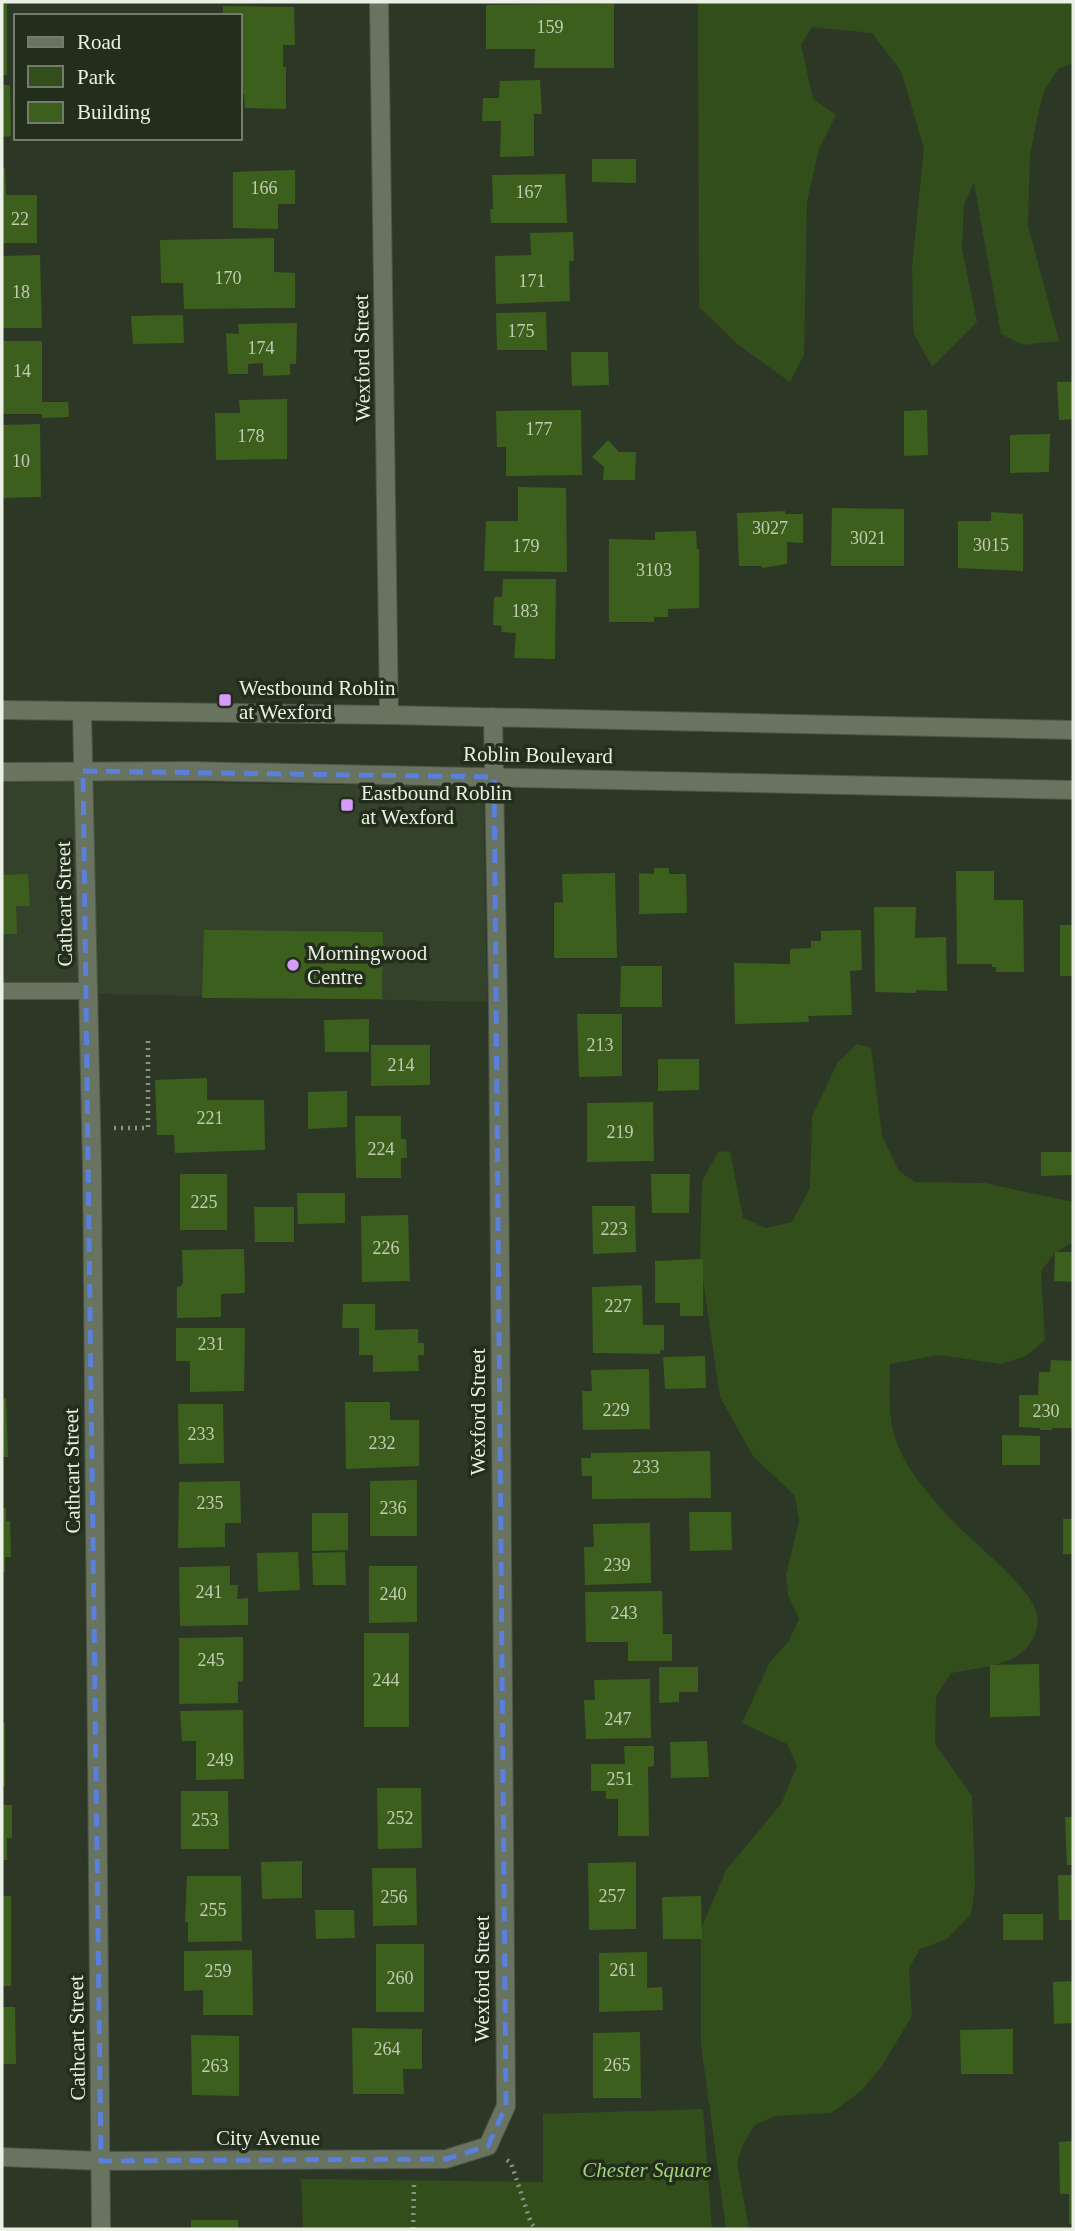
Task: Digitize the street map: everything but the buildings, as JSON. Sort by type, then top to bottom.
[{"type":"street","name":"Wexford Street","points":[[379,2],[390,715]]},
{"type":"street","name":"Roblin Boulevard","points":[[2,710],[390,715],[1073,730]]},
{"type":"street","name":"Cathcart Street","points":[[82,712],[91,1129],[102,2229]]},
{"type":"street","name":"Wexford Street","points":[[488,2146],[506,2106],[498,1006],[493,717]]},
{"type":"street","name":"Roblin Boulevard","points":[[2,772],[192,771],[1073,790]]},
{"type":"street","name":"City Avenue","points":[[2,2157],[101,2161],[410,2160],[446,2159],[488,2146]]},
{"type":"lane","points":[[2,991],[89,991]]},
{"type":"path","points":[[91,1129],[148,1128],[148,1040]]},
{"type":"path","points":[[488,2146],[511,2163],[531,2223],[536,2229]]},
{"type":"path","points":[[410,2160],[414,2185],[413,2229]]},
{"type":"highlighted area","points":[[83,771],[494,777],[506,2106],[488,2146],[446,2159],[101,2161]]},
{"type":"shaded area","points":[[2,780],[483,787],[487,1002],[2,992]]},
{"type":"green space","points":[[698,2],[1073,2],[1073,63],[1058,69],[1044,91],[1030,155],[1028,226],[1059,341],[1023,345],[1001,334],[974,183],[964,204],[962,249],[977,322],[932,367],[914,334],[913,323],[912,266],[924,148],[901,71],[872,33],[812,27],[801,45],[813,99],[836,115],[819,149],[807,202],[804,355],[790,382],[737,344],[699,307]]},
{"type":"green space","points":[[857,1044],[871,1048],[882,1136],[899,1171],[915,1182],[985,1183],[1073,1202],[1073,1242],[1055,1253],[1041,1271],[1045,1340],[1026,1356],[1001,1364],[939,1355],[890,1364],[892,1426],[906,1462],[944,1511],[1025,1592],[1037,1614],[1037,1625],[1029,1644],[1015,1657],[988,1666],[951,1673],[936,1696],[935,1744],[972,1796],[975,1886],[971,1915],[947,1939],[920,1949],[909,1968],[912,2016],[882,2066],[861,2091],[831,2113],[775,2116],[755,2125],[743,2144],[737,2163],[749,2229],[726,2229],[701,2044],[701,1929],[726,1870],[781,1804],[797,1766],[787,1744],[742,1723],[770,1662],[789,1641],[799,1619],[788,1595],[786,1575],[799,1521],[795,1496],[753,1456],[720,1397],[700,1259],[702,1181],[718,1152],[730,1151],[743,1218],[766,1228],[792,1222],[810,1188],[812,1116],[838,1062]]},
{"type":"green space","name":"Chester Square","points":[[703,2109],[712,2229],[303,2229],[301,2179],[543,2182],[543,2114]]},
{"type":"place","name":"Westbound Roblin at Wexford","points":[[225,700]]},
{"type":"place","name":"Eastbound Roblin at Wexford","points":[[347,805]]},
{"type":"place","name":"Morningwood Centre","points":[[293,965]]}]
